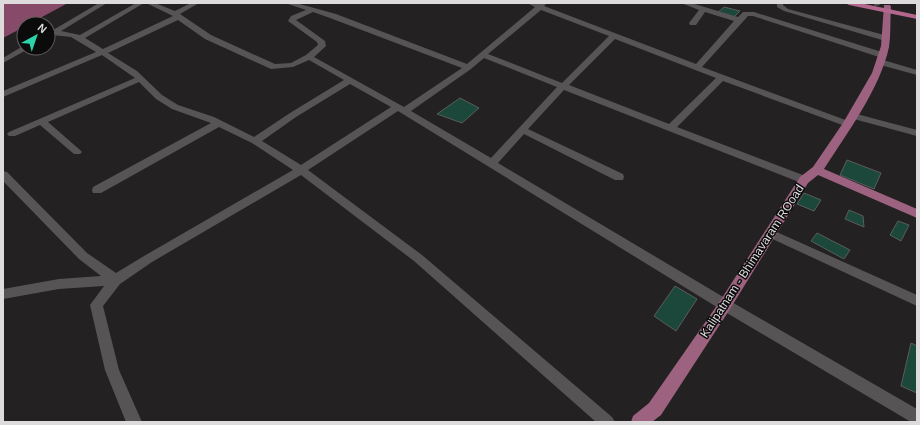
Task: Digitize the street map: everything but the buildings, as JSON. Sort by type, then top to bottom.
[{"type":"highway","points":[[849,3],[882,6]]},
{"type":"highway","points":[[863,3],[917,15]]},
{"type":"main road","name":"Kalipatnam - Bhimavaram ROoad","points":[[647,420],[725,305],[804,180],[817,170],[850,120],[878,73],[885,38],[882,6]]},
{"type":"main road","points":[[817,170],[917,214]]},
{"type":"street","points":[[56,31],[104,3]]},
{"type":"street","points":[[80,38],[141,3]]},
{"type":"street","points":[[150,3],[176,15],[208,37],[274,67],[292,64],[309,57],[322,46],[321,41],[292,21],[294,18],[312,10]]},
{"type":"street","points":[[3,94],[103,52],[176,15],[196,3]]},
{"type":"street","points":[[288,3],[333,16],[468,67]]},
{"type":"street","points":[[530,3],[541,5],[614,36],[697,68],[850,120],[917,133]]},
{"type":"street","points":[[684,3],[739,20]]},
{"type":"street","points":[[780,3],[780,8],[814,16],[885,38]]},
{"type":"street","points":[[134,422],[112,370],[96,305],[116,280],[148,259],[301,170],[468,67],[530,16],[541,5]]},
{"type":"street","points":[[693,23],[703,9]]},
{"type":"street","points":[[697,68],[739,20],[746,14],[754,14],[881,58],[917,73]]},
{"type":"street","points":[[56,34],[73,35],[80,38],[103,52],[140,79],[159,97],[175,107],[218,122],[255,141],[301,170],[418,258],[607,422]]},
{"type":"street","points":[[491,164],[563,86],[614,36]]},
{"type":"street","points":[[3,62],[16,54]]},
{"type":"street","points":[[482,55],[804,180]]},
{"type":"street","points":[[309,57],[401,109],[725,305],[917,417]]},
{"type":"street","points":[[670,128],[722,77]]},
{"type":"street","points":[[12,134],[140,79]]},
{"type":"street","points":[[255,141],[293,115],[350,80]]},
{"type":"street","points":[[42,122],[77,152]]},
{"type":"street","points":[[96,190],[218,122]]},
{"type":"street","points":[[522,130],[619,177]]},
{"type":"street","points":[[3,175],[83,256],[116,280]]},
{"type":"street","points":[[770,233],[917,301]]},
{"type":"street","points":[[3,294],[59,284],[116,280]]},
{"type":"shaded area","points":[[3,3],[68,3],[44,16],[16,16],[16,31],[3,38]]}]
